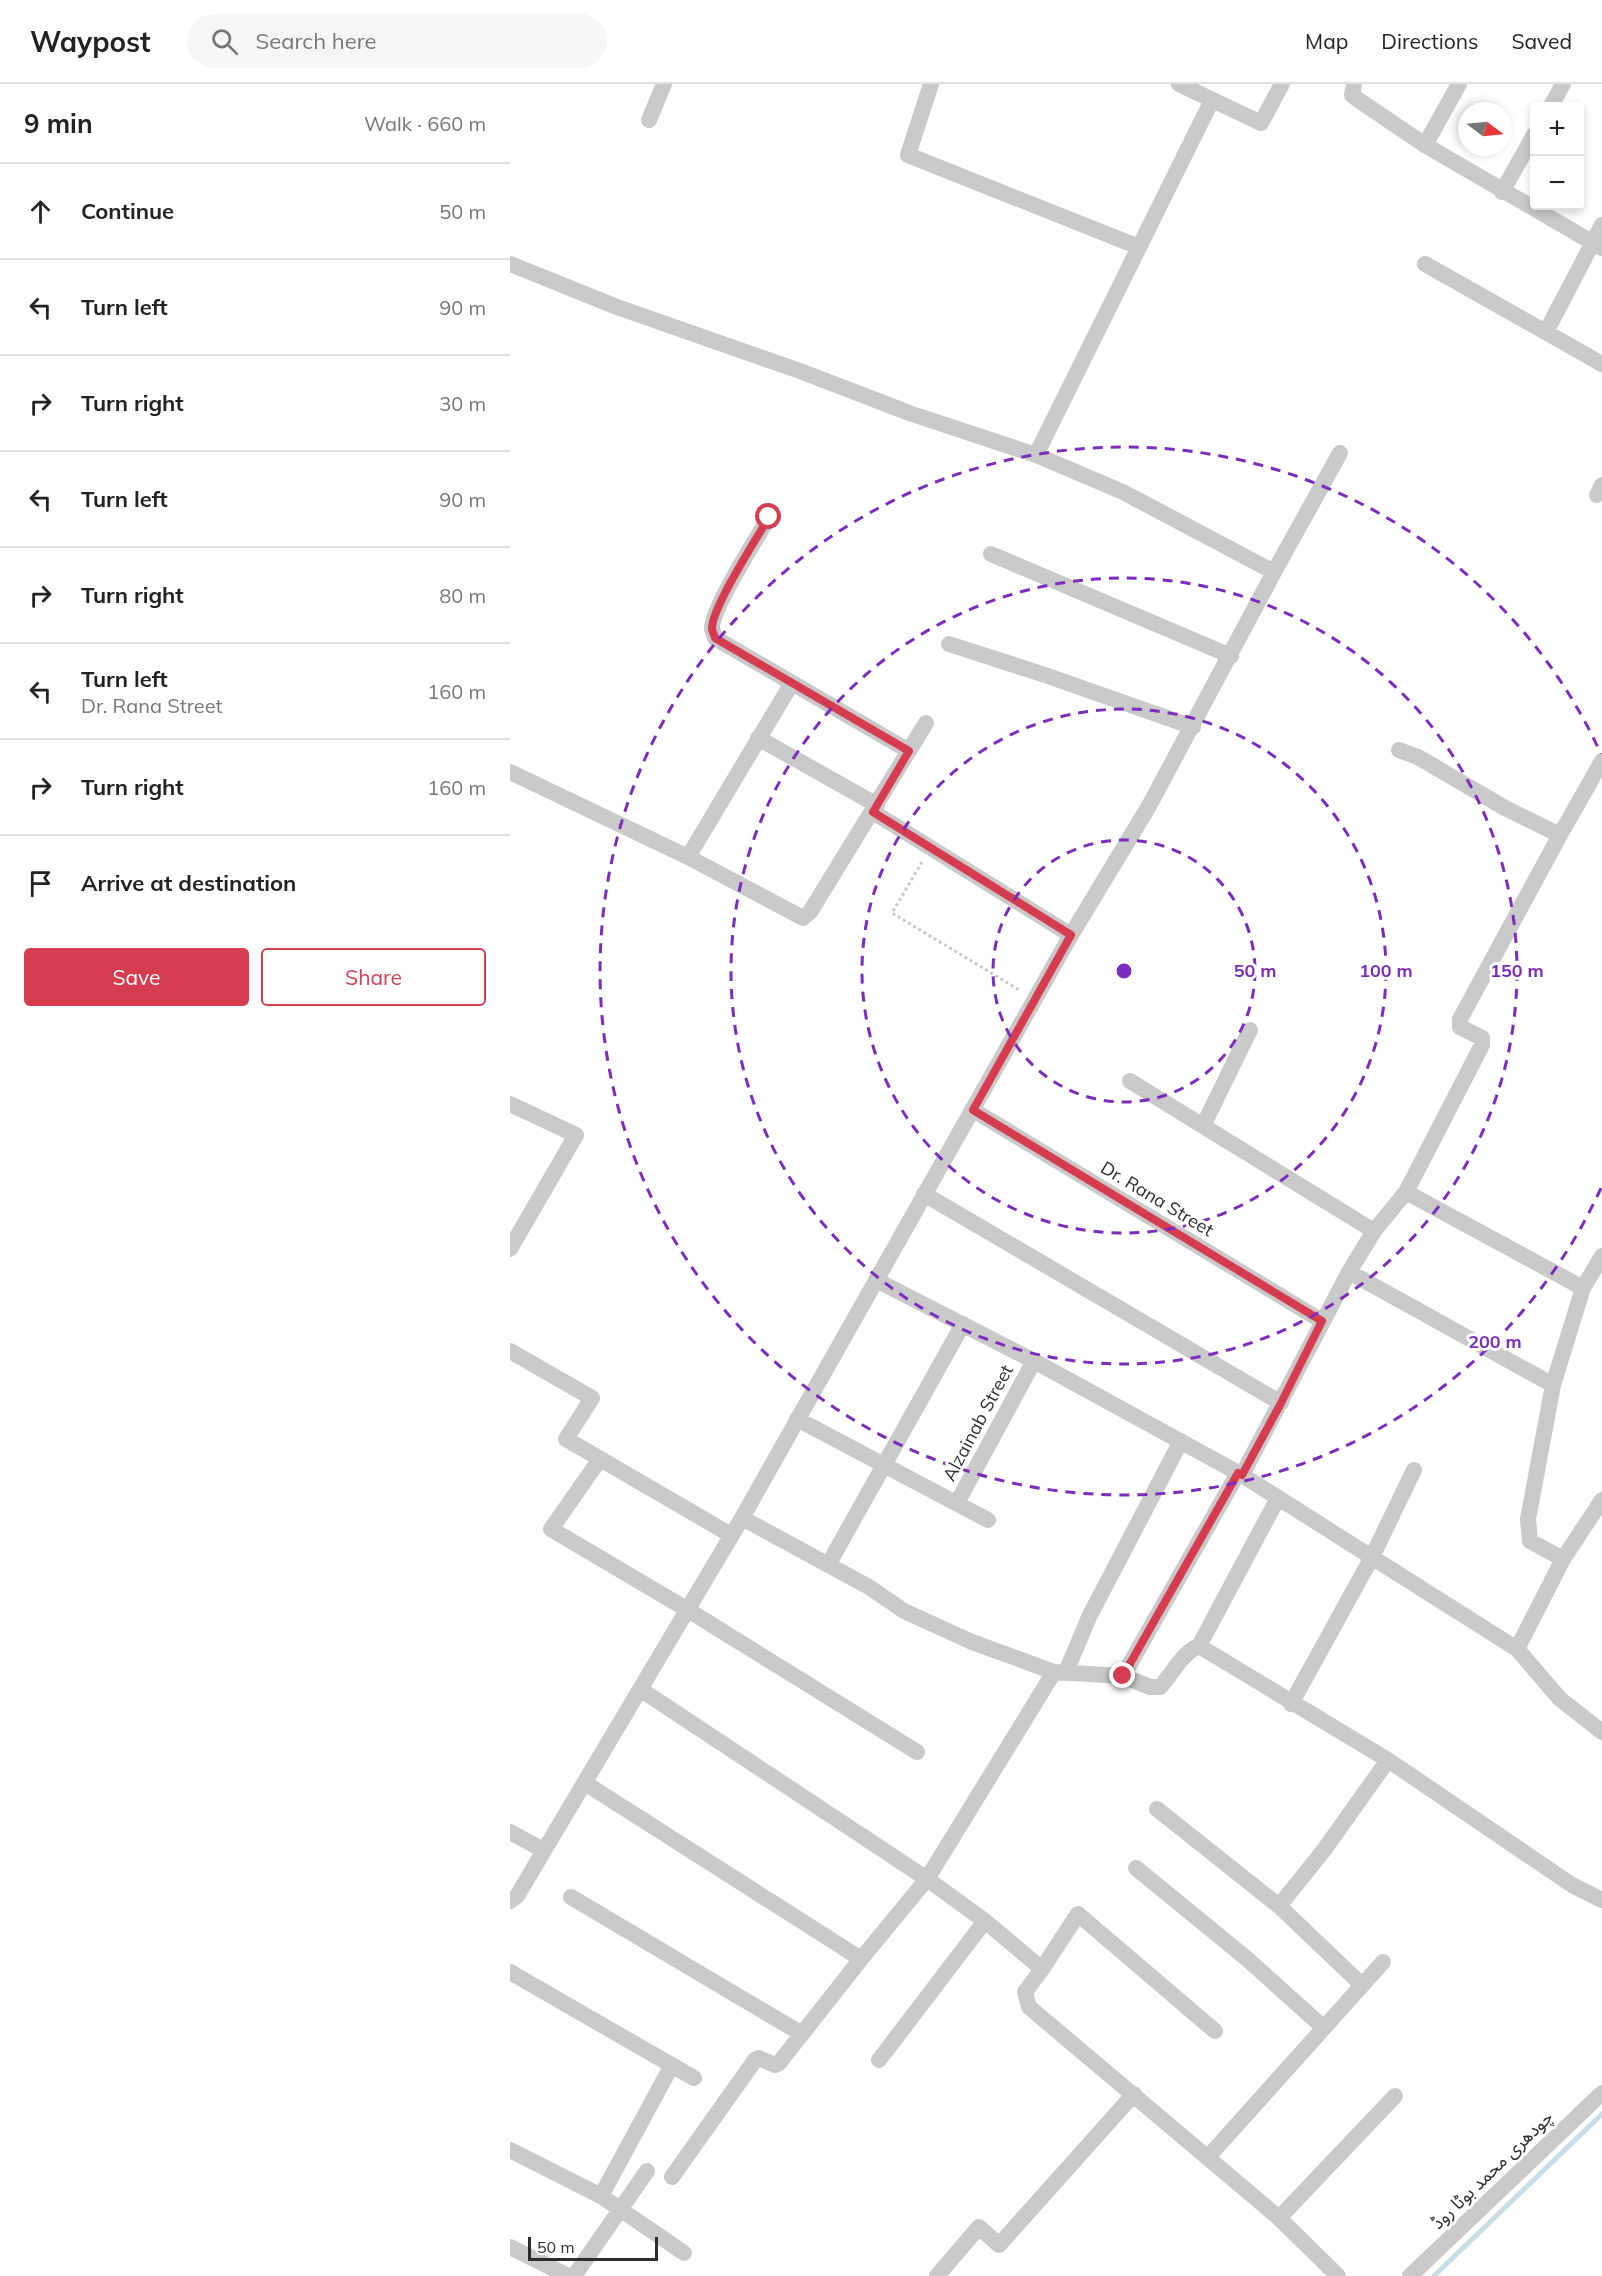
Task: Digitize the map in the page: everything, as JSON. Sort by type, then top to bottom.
[{"type":"street","points":[[649,120],[664,84]]},
{"type":"street","points":[[931,84],[908,155],[1139,247]]},
{"type":"street","points":[[1179,84],[1261,123],[1282,84]]},
{"type":"street","points":[[1353,84],[1352,95],[1425,145],[1502,192],[1597,245]]},
{"type":"street","points":[[1425,145],[1459,84]]},
{"type":"street","points":[[1553,102],[1563,84]]},
{"type":"street","points":[[1036,455],[1212,100]]},
{"type":"street","points":[[1502,192],[1530,142]]},
{"type":"street","points":[[1546,332],[1597,245],[1602,225]]},
{"type":"street","points":[[510,264],[617,307],[800,371],[912,414],[1036,455],[1123,492],[1274,572]]},
{"type":"street","points":[[1425,264],[1602,364]]},
{"type":"street","points":[[510,1901],[517,1896],[585,1784],[742,1518],[1071,935],[1149,806],[1340,453]]},
{"type":"street","points":[[769,517],[725,593],[714,620],[712,629],[715,638],[909,751]]},
{"type":"street","points":[[991,554],[1231,656]]},
{"type":"street","points":[[949,644],[1193,727]]},
{"type":"street","points":[[688,857],[792,683]]},
{"type":"street","points":[[510,772],[688,857],[803,918],[810,912],[875,809],[926,723]]},
{"type":"street","points":[[758,738],[875,809],[930,848],[1071,935]]},
{"type":"street","points":[[1399,750],[1418,757],[1505,808],[1560,835]]},
{"type":"street","points":[[1123,1676],[1281,1403],[1349,1272],[1374,1231],[1406,1192],[1482,1045],[1482,1038],[1460,1027],[1460,1019],[1602,761]]},
{"type":"street","points":[[1203,1126],[1250,1030]]},
{"type":"street","points":[[1130,1081],[1374,1231]]},
{"type":"street","points":[[510,1104],[576,1135],[510,1249]]},
{"type":"street","name":"Dr. Rana Street","points":[[973,1110],[1322,1321]]},
{"type":"street","points":[[1406,1192],[1583,1288]]},
{"type":"street","points":[[924,1194],[1281,1403]]},
{"type":"street","points":[[1563,1559],[1530,1541],[1528,1519],[1553,1385],[1583,1288],[1602,1256]]},
{"type":"street","points":[[1349,1272],[1553,1385]]},
{"type":"street","points":[[876,1280],[1034,1361],[1240,1474],[1516,1649],[1560,1699],[1602,1732]]},
{"type":"street","points":[[828,1565],[963,1324]]},
{"type":"street","points":[[510,1351],[592,1398],[566,1439],[731,1535]]},
{"type":"street","name":"Alzainab Street","points":[[957,1503],[1034,1361]]},
{"type":"street","points":[[797,1419],[988,1520]]},
{"type":"street","points":[[672,2177],[755,2060],[759,2058],[775,2065],[779,2063],[927,1879],[1060,1672],[1181,1441]]},
{"type":"street","points":[[600,1459],[551,1529],[688,1610],[917,1752]]},
{"type":"street","points":[[1291,1704],[1372,1557],[1414,1470]]},
{"type":"street","points":[[742,1518],[869,1587],[904,1611],[972,1642],[1060,1672],[1123,1676],[1150,1687],[1160,1687],[1185,1656],[1199,1646],[1278,1498]]},
{"type":"street","points":[[1516,1649],[1563,1559],[1602,1500]]},
{"type":"street","points":[[1199,1646],[1291,1704],[1388,1760],[1572,1885],[1602,1900]]},
{"type":"street","points":[[640,1689],[927,1879],[985,1921],[1042,1969]]},
{"type":"street","points":[[1279,1906],[1324,1850],[1388,1760]]},
{"type":"street","points":[[585,1784],[861,1959]]},
{"type":"street","points":[[1157,1809],[1279,1906],[1362,1985]]},
{"type":"street","points":[[510,1832],[543,1850]]},
{"type":"street","points":[[1136,1869],[1246,1958],[1324,2028]]},
{"type":"street","points":[[571,1898],[802,2034]]},
{"type":"street","points":[[1215,2031],[1077,1914],[1025,1992],[1029,2007],[1279,2218],[1338,2276]]},
{"type":"street","points":[[879,2060],[985,1921]]},
{"type":"street","points":[[1208,2157],[1383,1962]]},
{"type":"street","points":[[510,1972],[694,2078]]},
{"type":"street","points":[[601,2196],[672,2065]]},
{"type":"street","name":"چودھری محمد بوٹا روڈ","points":[[1410,2276],[1602,2093]]},
{"type":"street","points":[[937,2276],[979,2227],[999,2245],[1134,2094]]},
{"type":"street","points":[[1279,2218],[1395,2096]]},
{"type":"street","points":[[510,2150],[601,2196],[684,2253]]},
{"type":"street","points":[[574,2276],[647,2171]]},
{"type":"street","points":[[510,2247],[568,2276]]},
{"type":"path","points":[[930,848],[892,913],[1035,999]]},
{"type":"waterway","points":[[1434,2276],[1602,2114]]},
{"type":"route","points":[[769,517],[725,593],[714,620],[712,629],[715,638],[909,751],[873,812],[1071,935],[973,1110],[1322,1321],[1242,1475],[1238,1473],[1123,1676]]}]
